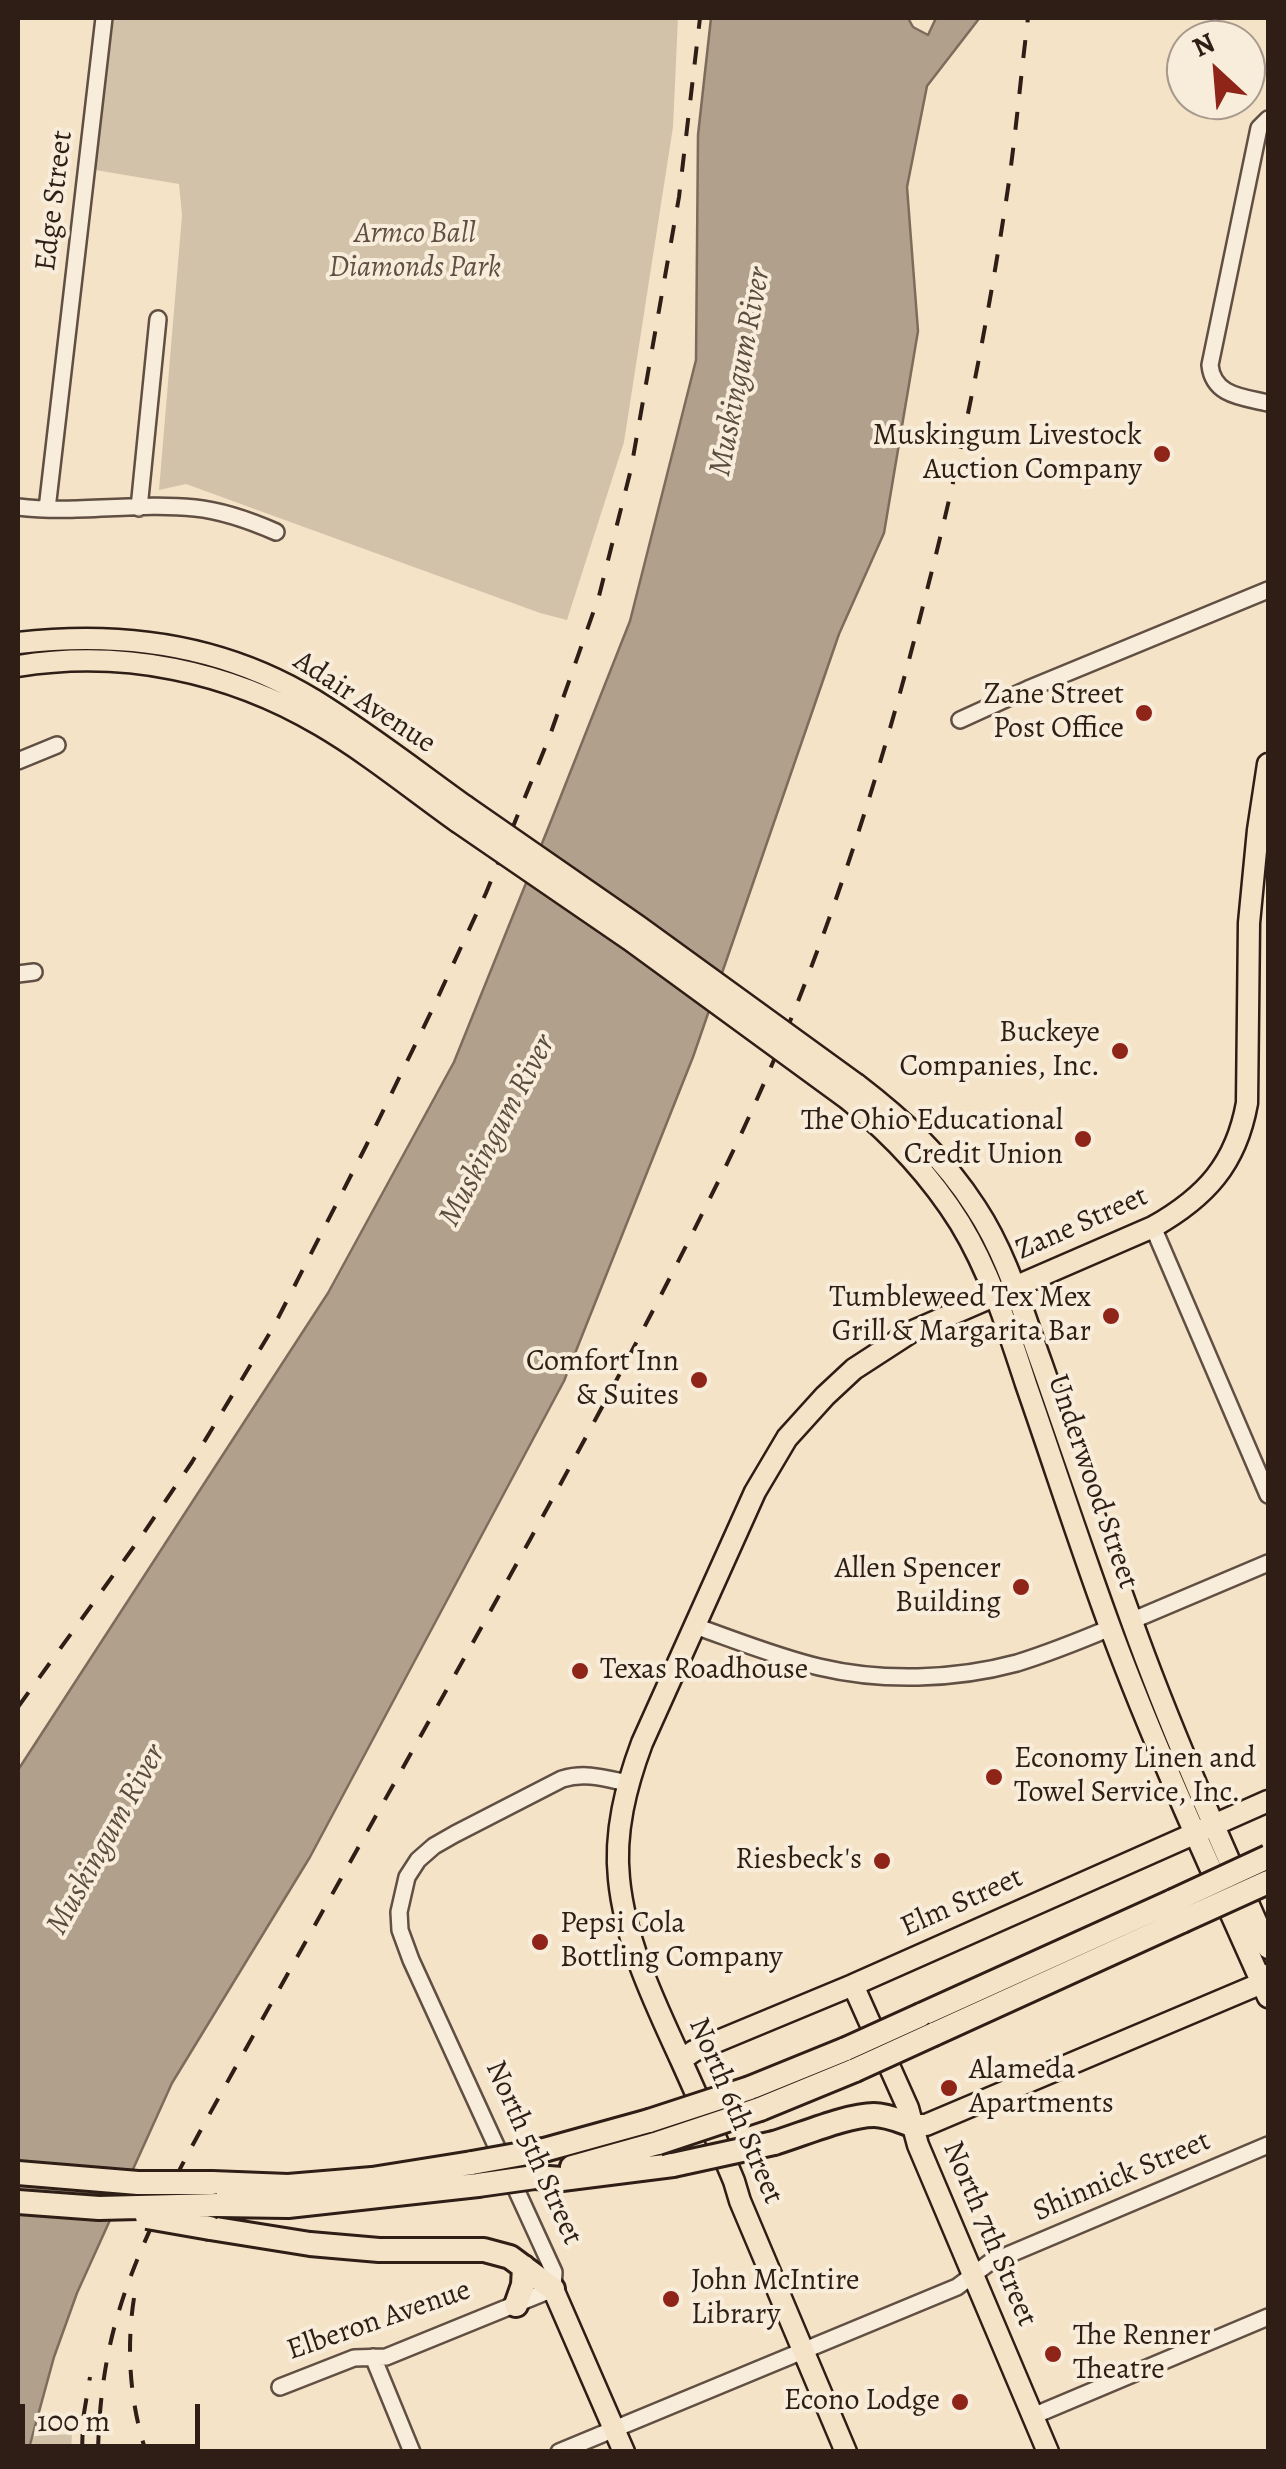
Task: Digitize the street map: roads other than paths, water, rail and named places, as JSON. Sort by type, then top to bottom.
[{"type":"highway","points":[[535,2177],[851,2059],[1178,1911],[1268,1858]]},
{"type":"highway","points":[[1178,1911],[1268,1882]]},
{"type":"highway","points":[[18,2202],[99,2208],[213,2205],[304,2184],[475,2174],[562,2179],[673,2166],[774,2143],[852,2118],[890,2117],[912,2125]]},
{"type":"highway","points":[[475,2174],[544,2150],[654,2132]]},
{"type":"highway","points":[[18,2173],[138,2183],[327,2246],[484,2250],[510,2258],[553,2289]]},
{"type":"highway","points":[[516,2305],[524,2266]]},
{"type":"main road","name":"Adair Avenue","points":[[18,643],[60,638],[151,642],[210,654],[258,671],[311,698],[462,814]]},
{"type":"main road","name":"Adair Avenue","points":[[18,666],[82,660],[126,661],[198,674],[253,692],[324,727],[462,814],[634,933]]},
{"type":"main road","name":"Zane Street","points":[[627,1783],[755,1492],[787,1438],[806,1416],[848,1374],[926,1324],[1153,1227],[1191,1203],[1212,1183],[1228,1159],[1243,1124],[1249,1076],[1249,922],[1268,764]]},
{"type":"main road","name":"Underwood Street","points":[[634,933],[852,1092],[914,1130],[959,1183],[994,1240],[1005,1292],[1110,1628],[1148,1730],[1268,1948]]},
{"type":"main road","name":"Underwood Street","points":[[1005,1292],[1171,1724],[1204,1829],[1266,1984]]},
{"type":"main road","name":"North 6th Street","points":[[627,1783],[618,1844],[619,1880],[631,1940],[846,2452]]},
{"type":"main road","name":"Elm Street","points":[[681,2060],[739,2031],[1268,1802]]},
{"type":"main road","name":"North 7th Street","points":[[852,1984],[904,2098],[918,2145],[1048,2452]]},
{"type":"main road","points":[[912,2125],[926,2125],[1266,1984]]},
{"type":"main road","name":"North 5th Street","points":[[553,2289],[624,2452]]},
{"type":"street","name":"Edge Street","points":[[47,509],[104,18]]},
{"type":"street","points":[[1267,120],[1260,128],[1210,365],[1216,385],[1228,393],[1268,403]]},
{"type":"street","points":[[139,508],[158,320]]},
{"type":"street","points":[[18,508],[196,508],[248,519],[276,532]]},
{"type":"street","points":[[960,720],[1268,590]]},
{"type":"street","points":[[18,761],[56,745]]},
{"type":"street","points":[[1153,1227],[1262,1461],[1268,1495]]},
{"type":"street","points":[[1131,1621],[1268,1563]]},
{"type":"street","points":[[694,1626],[818,1666],[903,1676],[944,1675],[1014,1663],[1110,1628]]},
{"type":"street","name":"North 5th Street","points":[[553,2289],[550,2261],[411,1960],[400,1930],[399,1912],[407,1877],[434,1846],[562,1779],[592,1775],[627,1783]]},
{"type":"street","name":"Shinnick Street","points":[[559,2452],[958,2287],[989,2263],[1268,2145]]},
{"type":"street","name":"Elberon Avenue","points":[[280,2387],[354,2358],[386,2357],[553,2289]]},
{"type":"street","points":[[1033,2416],[1268,2317]]},
{"type":"street","points":[[373,2357],[412,2452]]},
{"type":"water","name":"Muskingum River","points":[[711,18],[908,18],[913,27],[928,35],[936,18],[978,18],[927,86],[907,187],[918,331],[884,533],[839,634],[693,1057],[564,1381],[310,1857],[172,2083],[77,2293],[54,2357],[28,2452],[18,2451],[18,1770],[328,1293],[454,1062],[551,821],[630,621],[696,360],[698,135]]},
{"type":"railway","points":[[18,1707],[192,1462],[274,1326],[432,1010],[486,893],[549,738],[599,596],[631,469],[679,197],[700,18]]},
{"type":"railway","points":[[98,2452],[103,2386],[112,2337],[126,2289],[168,2192],[631,1353],[749,1116],[810,969],[886,743],[951,490],[1000,239],[1028,18]]},
{"type":"railway","points":[[134,2298],[131,2376],[146,2452]]},
{"type":"railway","points":[[82,2452],[90,2377]]},
{"type":"place","name":"Muskingum Livestock Auction Company","points":[[1162,454]]},
{"type":"place","name":"Zane Street Post Office","points":[[1144,713]]},
{"type":"place","name":"Buckeye Companies, Inc.","points":[[1120,1051]]},
{"type":"place","name":"The Ohio Educational Credit Union","points":[[1083,1139]]},
{"type":"place","name":"Tumbleweed Tex Mex Grill & Margarita Bar","points":[[1111,1316]]},
{"type":"place","name":"Comfort Inn & Suites","points":[[699,1380]]},
{"type":"place","name":"Allen Spencer Building","points":[[1021,1587]]},
{"type":"place","name":"Texas Roadhouse","points":[[580,1671]]},
{"type":"place","name":"Economy Linen and Towel Service, Inc.","points":[[994,1777]]},
{"type":"place","name":"Riesbeck's","points":[[882,1861]]},
{"type":"place","name":"Pepsi Cola Bottling Company","points":[[540,1942]]},
{"type":"place","name":"Alameda Apartments","points":[[949,2088]]},
{"type":"place","name":"John McIntire Library","points":[[671,2299]]},
{"type":"place","name":"The Renner Theatre","points":[[1053,2354]]},
{"type":"place","name":"Econo Lodge","points":[[960,2402]]},
{"type":"park label","name":"Armco Ball Diamonds Park","points":[[415,252]]}]
